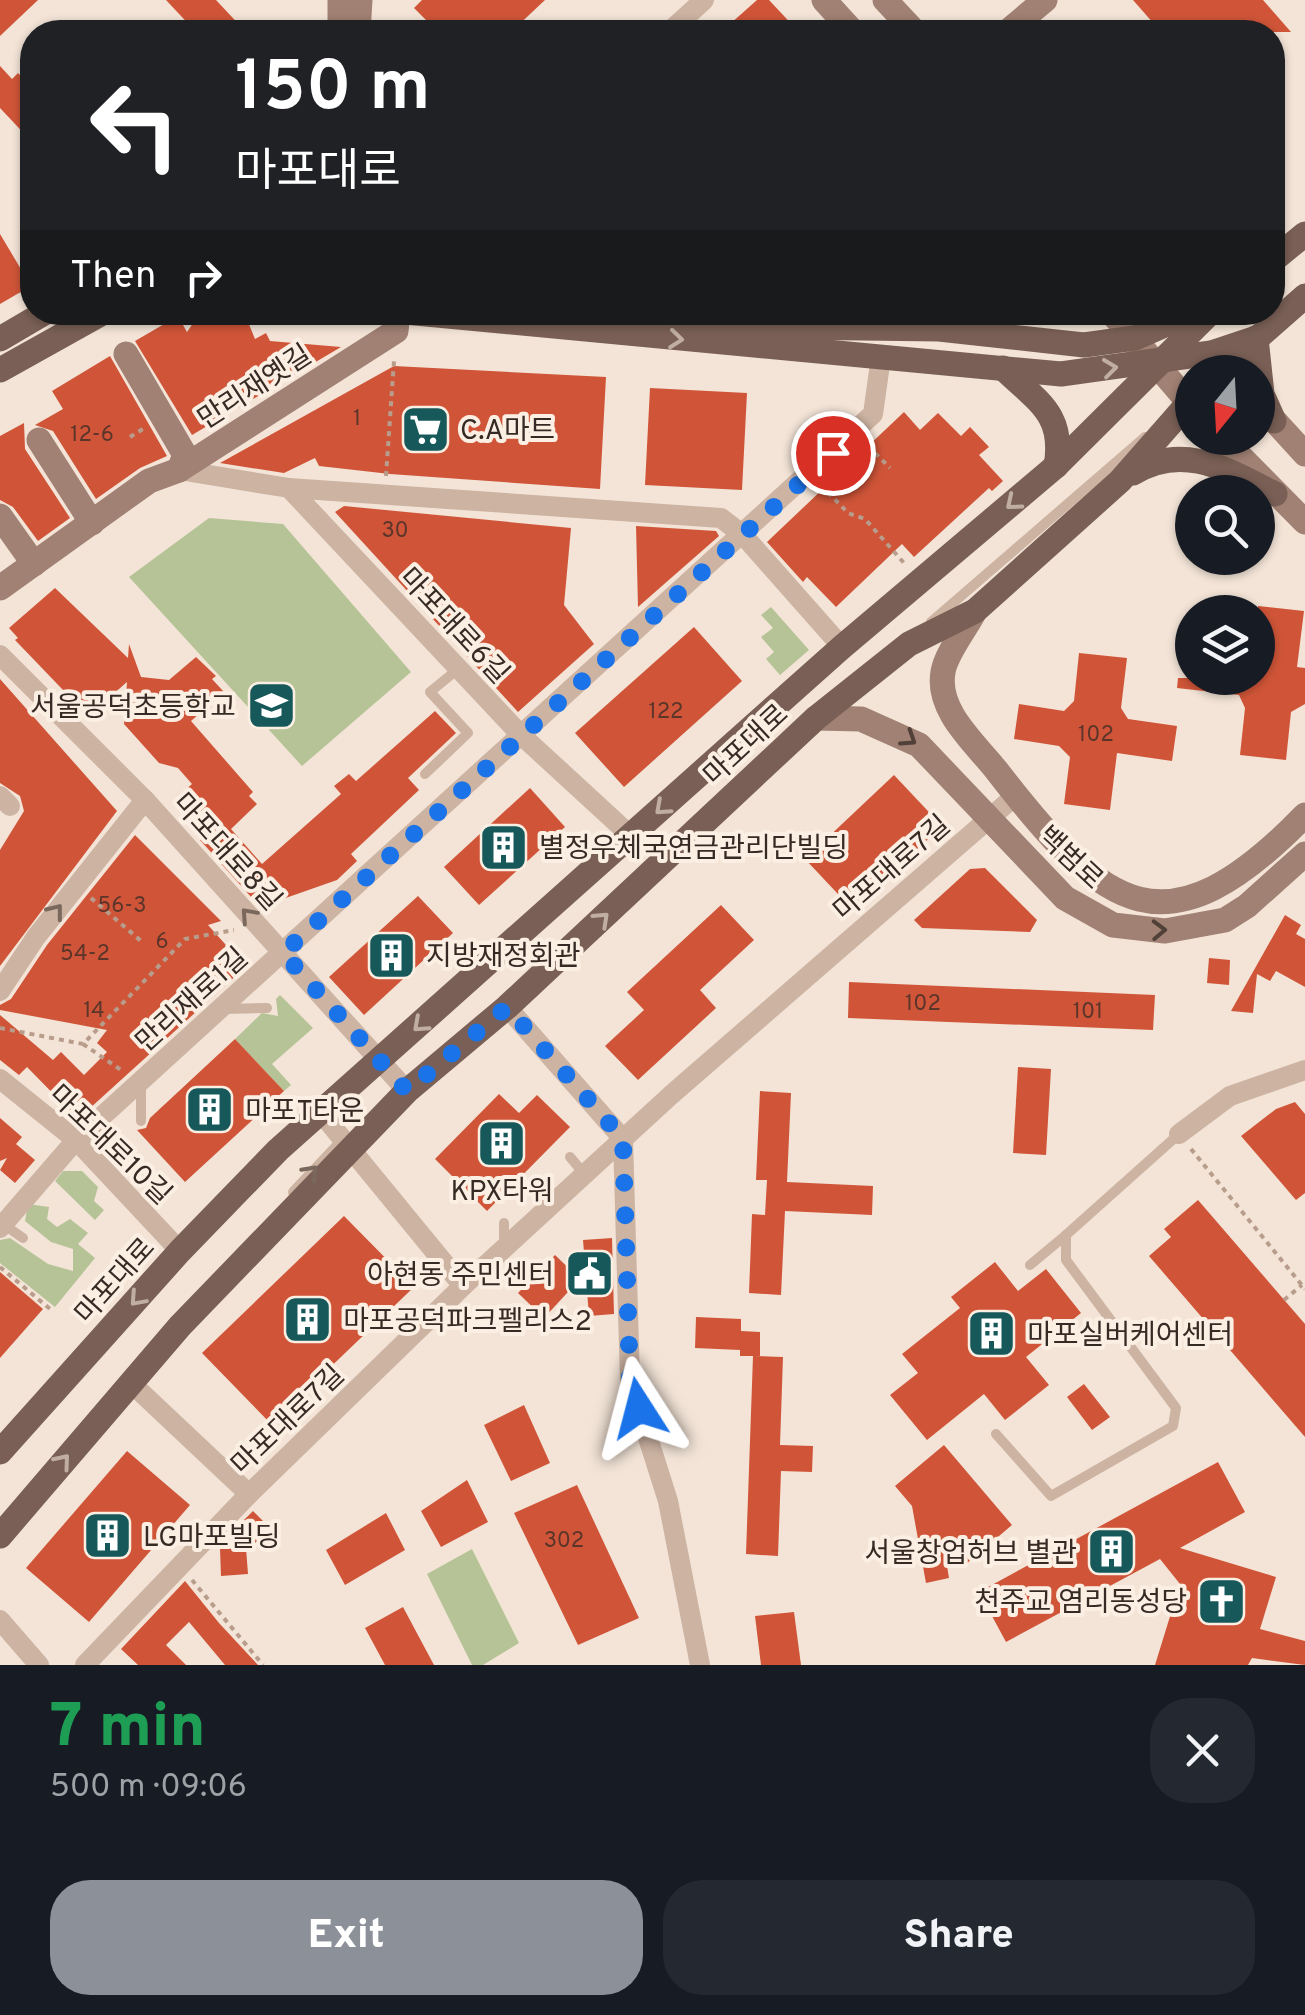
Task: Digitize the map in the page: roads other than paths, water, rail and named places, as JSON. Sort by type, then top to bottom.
[{"type":"main road","points":[[1285,250],[1305,234]]},
{"type":"main road","points":[[1285,313],[1305,296]]},
{"type":"main road","points":[[0,339],[24,325]]},
{"type":"main road","points":[[0,370],[81,325]]},
{"type":"main road","points":[[476,325],[1061,374],[1175,363]]},
{"type":"main road","points":[[883,325],[1084,345],[1136,338],[1169,325]]},
{"type":"main road","points":[[933,325],[939,328]]},
{"type":"main road","name":"마포대로","points":[[0,1452],[180,1251],[278,1150],[842,647],[1056,466],[1158,362],[1180,325]]},
{"type":"main road","points":[[1235,355],[1271,325]]},
{"type":"main road","points":[[1256,338],[1258,355]]},
{"type":"main road","points":[[1003,368],[1054,419],[1060,430],[1056,466]]},
{"type":"main road","name":"마포대로","points":[[0,1536],[130,1382],[347,1146],[507,1007],[816,718],[909,644],[976,611],[1120,481],[1175,420]]},
{"type":"main road","points":[[1120,481],[1153,461],[1177,457],[1208,461],[1236,475]]},
{"type":"street","points":[[682,20],[704,0]]},
{"type":"street","points":[[824,0],[842,20]]},
{"type":"street","points":[[885,0],[903,20]]},
{"type":"street","points":[[1022,20],[1046,0]]},
{"type":"street","name":"만리재옛길","points":[[0,588],[149,481],[179,470],[391,325]]},
{"type":"street","points":[[1124,325],[1175,383]]},
{"type":"street","points":[[1189,325],[1213,355]]},
{"type":"street","name":"만리재옛길","points":[[126,354],[185,455],[179,470]]},
{"type":"street","name":"만리재로1길","points":[[2,1226],[76,1140],[873,414],[881,357]]},
{"type":"street","points":[[1275,422],[1305,454]]},
{"type":"street","points":[[38,440],[92,522]]},
{"type":"street","points":[[1238,455],[1257,475]]},
{"type":"street","points":[[179,470],[289,488],[721,518],[743,535],[842,647]]},
{"type":"street","name":"마포대로6길","points":[[289,488],[520,734],[630,836]]},
{"type":"street","points":[[1275,494],[1305,522]]},
{"type":"street","points":[[0,516],[34,564]]},
{"type":"street","name":"백범로","points":[[976,611],[943,672],[946,698],[956,720],[1015,796],[1085,871],[1130,898],[1154,902],[1204,895],[1230,883],[1305,815]]},
{"type":"street","name":"마포대로8길","points":[[0,655],[145,800],[407,1091]]},
{"type":"street","name":"백범로","points":[[816,718],[861,719],[919,744],[1088,915],[1138,930],[1164,931],[1225,920],[1247,906],[1305,854]]},
{"type":"street","name":"마포대로7길","points":[[85,1665],[250,1494],[463,1286],[587,1177],[623,1139],[1015,796]]},
{"type":"street","points":[[0,991],[77,884],[145,800]]},
{"type":"street","points":[[507,1007],[623,1139],[630,1381],[675,1530],[700,1665]]},
{"type":"street","points":[[1179,1134],[1230,1096],[1305,1070]]},
{"type":"street","name":"마포대로10길","points":[[0,1079],[76,1140],[180,1251]]},
{"type":"street","points":[[322,1114],[463,1286]]},
{"type":"street","points":[[130,1382],[250,1494]]},
{"type":"street","points":[[0,1620],[39,1665]]},
{"type":"lane","points":[[909,644],[1106,466],[1175,414]]},
{"type":"lane","points":[[425,774],[468,733],[430,692],[458,669]]},
{"type":"lane","points":[[221,1009],[268,1008]]},
{"type":"lane","points":[[140,1082],[140,1121]]},
{"type":"lane","points":[[1030,1265],[1179,1134]]},
{"type":"lane","points":[[570,1157],[587,1177]]},
{"type":"lane","points":[[504,1223],[504,1250]]},
{"type":"lane","points":[[2,1226],[23,1238]]},
{"type":"lane","points":[[996,1434],[1051,1496],[1173,1426],[1176,1408],[1066,1260],[1066,1235]]},
{"type":"place","name":"C.A마트","points":[[425,429]]},
{"type":"place","name":"서울공덕초등학교","points":[[271,706]]},
{"type":"place","name":"별정우체국연금관리단빌딩","points":[[504,847]]},
{"type":"place","name":"지방재정회관","points":[[391,955]]},
{"type":"place","name":"마포T타운","points":[[210,1110]]},
{"type":"place","name":"KPX타워","points":[[502,1143]]},
{"type":"place","name":"아현동 주민센터","points":[[589,1274]]},
{"type":"place","name":"마포공덕파크펠리스2","points":[[308,1320]]},
{"type":"place","name":"마포실버케어센터","points":[[992,1334]]},
{"type":"place","name":"LG마포빌딩","points":[[108,1536]]},
{"type":"place","name":"서울창업허브 별관","points":[[1112,1552]]},
{"type":"place","name":"천주교 염리동성당","points":[[1222,1601]]}]
